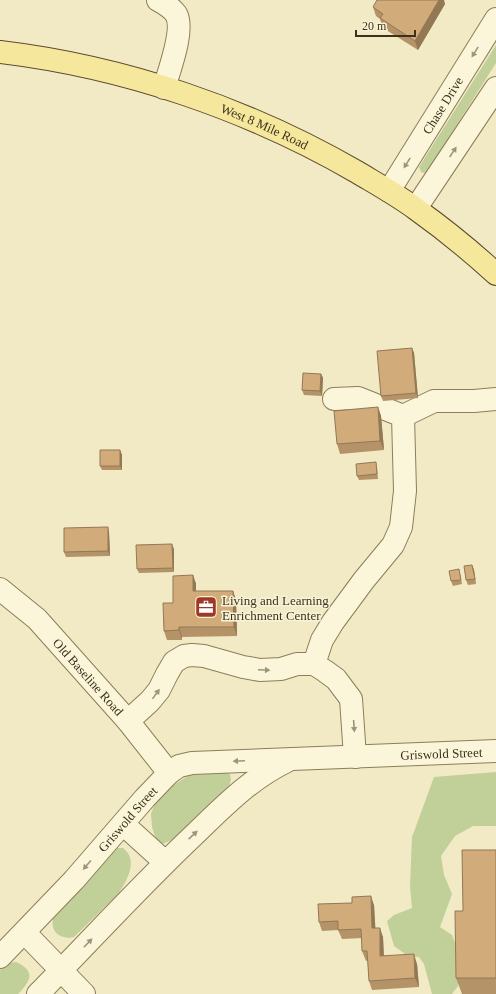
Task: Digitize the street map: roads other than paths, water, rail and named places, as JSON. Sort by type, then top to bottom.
[{"type":"main road","name":"West 8 Mile Road","points":[[0,52],[45,58],[86,67],[164,88],[248,118],[336,160],[389,191],[416,208],[451,235],[496,274]]},
{"type":"street","points":[[158,0],[170,7],[177,15],[179,25],[172,62],[164,88]]},
{"type":"street","name":"Chase Drive","points":[[389,191],[496,19]]},
{"type":"street","points":[[416,208],[496,88]]},
{"type":"street","points":[[334,399],[358,398],[403,416],[434,401],[474,401],[496,399]]},
{"type":"street","points":[[314,664],[322,640],[364,580],[393,545],[401,527],[405,491],[403,416]]},
{"type":"street","name":"Old Baseline Road","points":[[0,589],[37,618],[128,721],[169,773]]},
{"type":"street","points":[[128,721],[150,701],[159,690],[174,662],[184,656],[204,656],[243,667],[260,670],[280,669],[297,664],[314,664],[336,679],[351,698],[355,757]]},
{"type":"street","name":"Griswold Street","points":[[0,957],[74,880],[169,773],[179,766],[192,763],[496,751]]},
{"type":"street","name":"Griswold Street","points":[[38,994],[165,862],[241,790],[272,768],[292,759]]},
{"type":"street","points":[[123,824],[165,862]]},
{"type":"street","points":[[24,933],[84,994]]},
{"type":"place","name":"Living and Learning Enrichment Center","points":[[206,607]]}]
